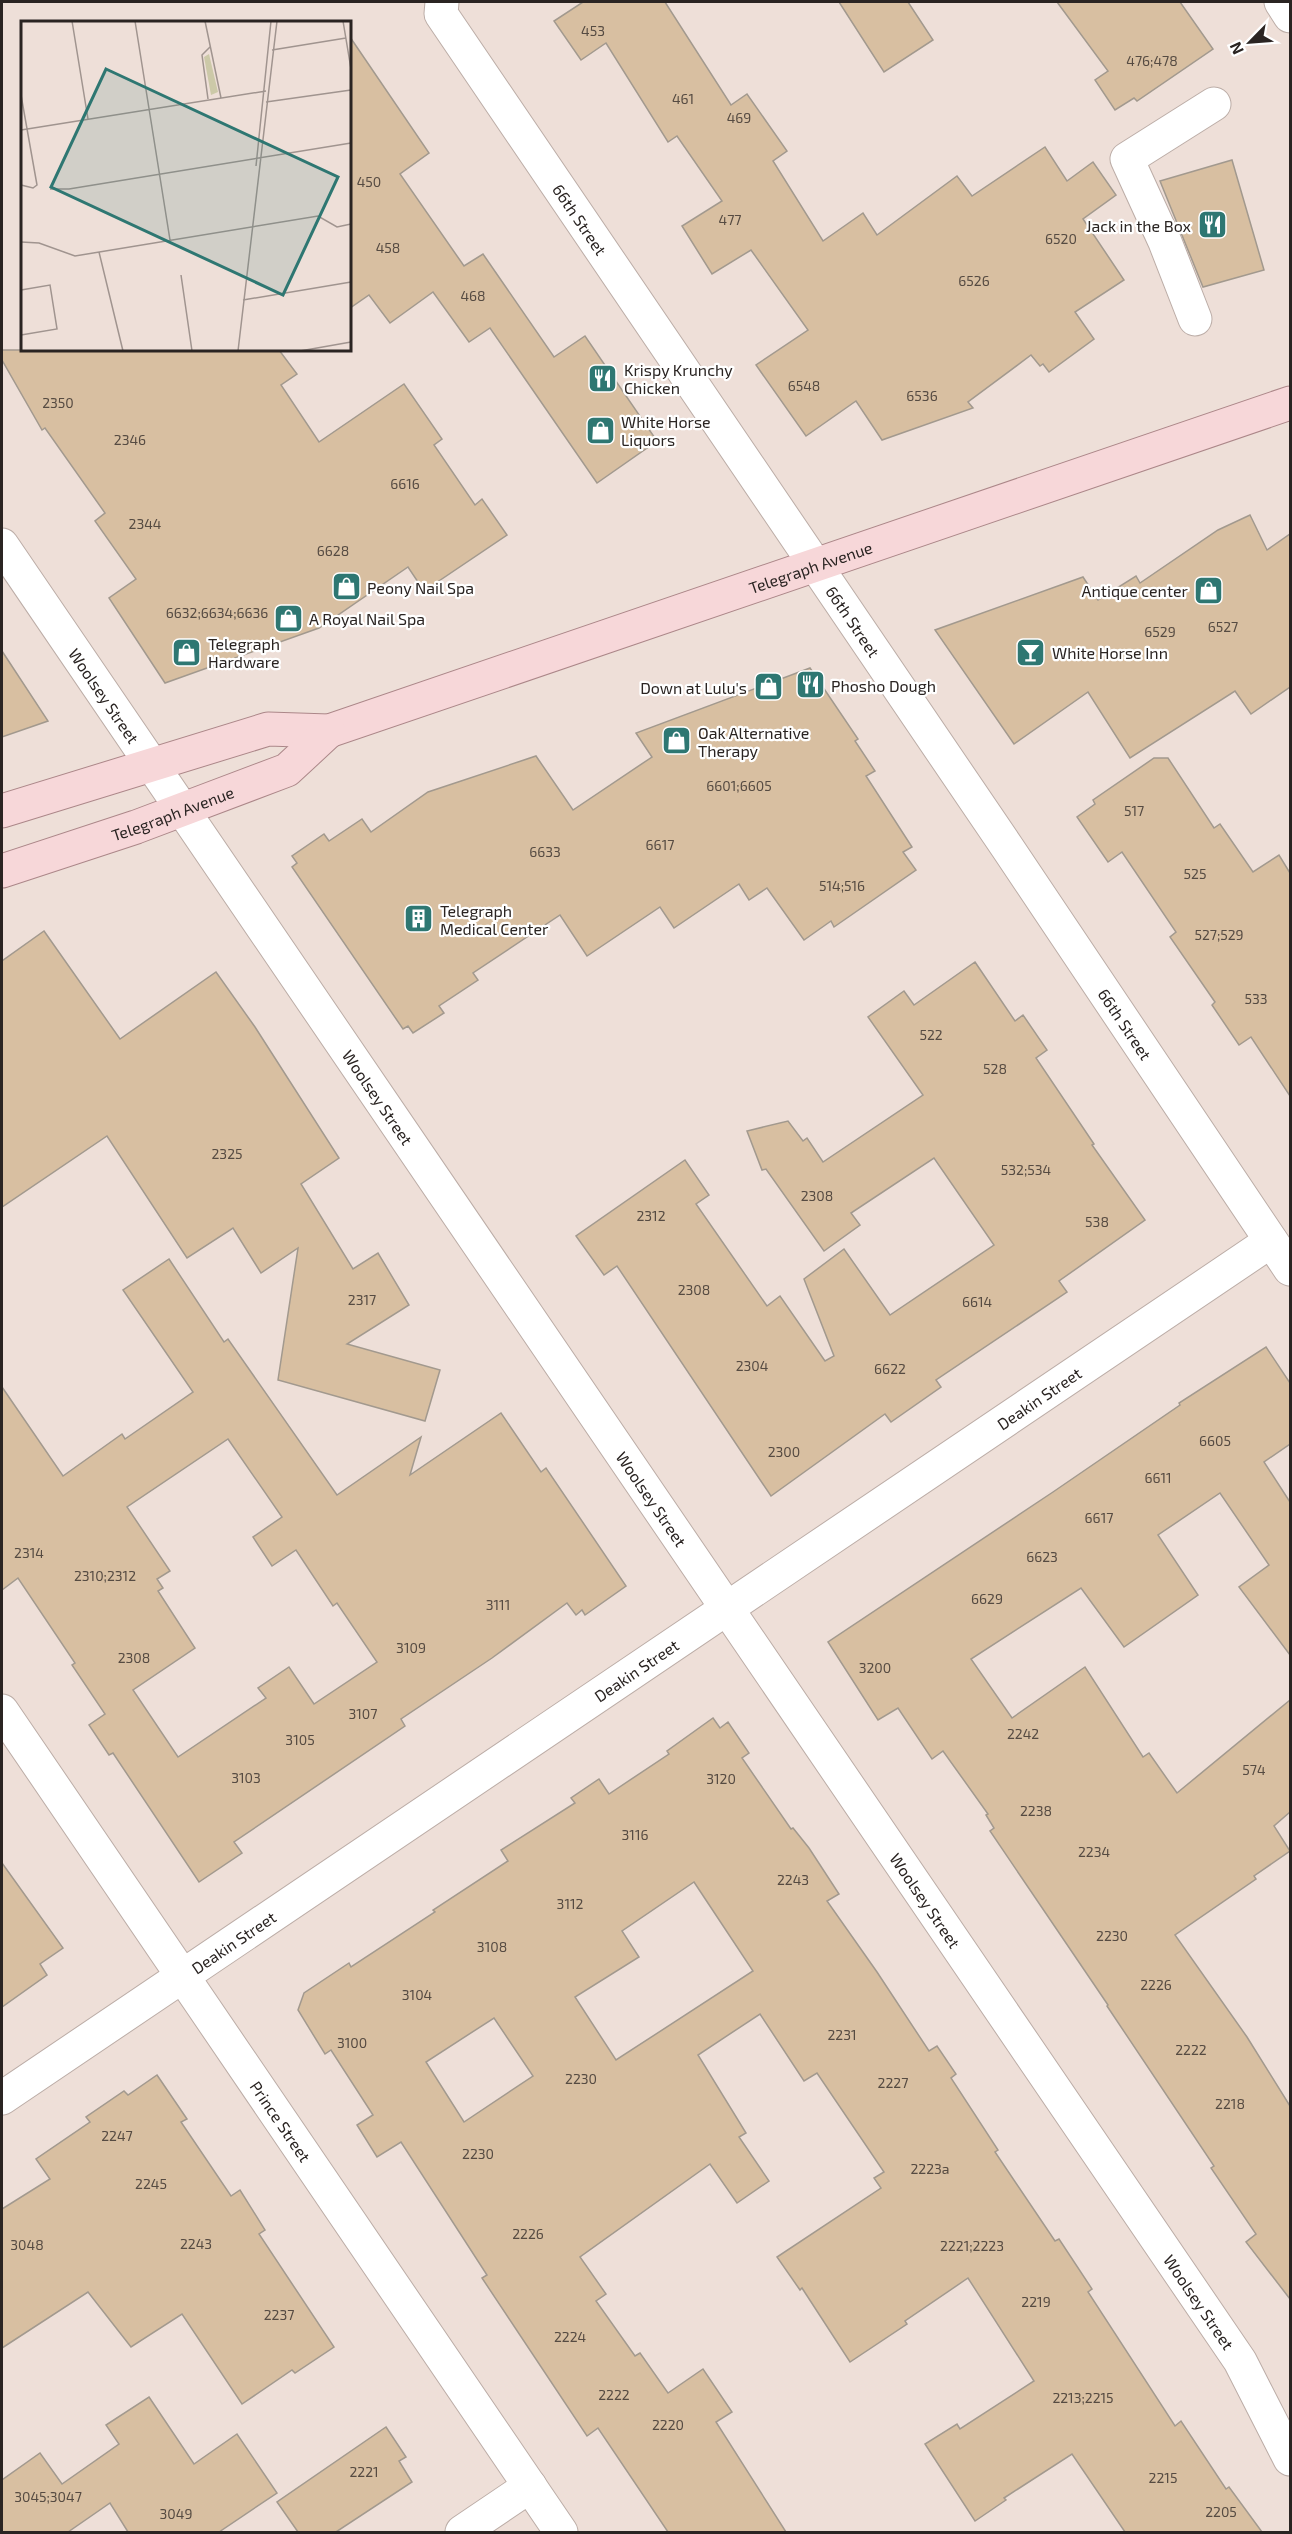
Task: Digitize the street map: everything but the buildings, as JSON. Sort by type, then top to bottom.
[{"type":"main road","name":"Telegraph Avenue","points":[[2,811],[268,729],[329,731],[1290,403]]},
{"type":"main road","name":"Telegraph Avenue","points":[[2,871],[136,827],[287,770],[329,731]]},
{"type":"street","name":"66th Street","points":[[442,2],[441,14],[1007,847],[1290,1269]]},
{"type":"street","points":[[1281,2],[1290,16]]},
{"type":"street","points":[[1195,320],[1127,159],[1214,104]]},
{"type":"street","name":"Woolsey Street","points":[[2,545],[1240,2361],[1290,2459]]},
{"type":"street","name":"Deakin Street","points":[[2,2098],[1271,1241]]},
{"type":"street","name":"Prince Street","points":[[2,1711],[561,2532]]},
{"type":"street","points":[[462,2532],[530,2486]]},
{"type":"place","name":"Jack in the Box","points":[[1212,225]]},
{"type":"place","name":"Krispy Krunchy Chicken","points":[[603,378]]},
{"type":"place","name":"White Horse Liquors","points":[[600,430]]},
{"type":"place","name":"Peony Nail Spa","points":[[346,587]]},
{"type":"place","name":"Antique center","points":[[1209,590]]},
{"type":"place","name":"A Royal Nail Spa","points":[[288,618]]},
{"type":"place","name":"Telegraph Hardware","points":[[187,652]]},
{"type":"place","name":"White Horse Inn","points":[[1031,652]]},
{"type":"place","name":"Phosho Dough","points":[[810,685]]},
{"type":"place","name":"Down at Lulu's","points":[[768,687]]},
{"type":"place","name":"Oak Alternative Therapy","points":[[677,741]]},
{"type":"place","name":"Telegraph Medical Center","points":[[419,919]]}]
